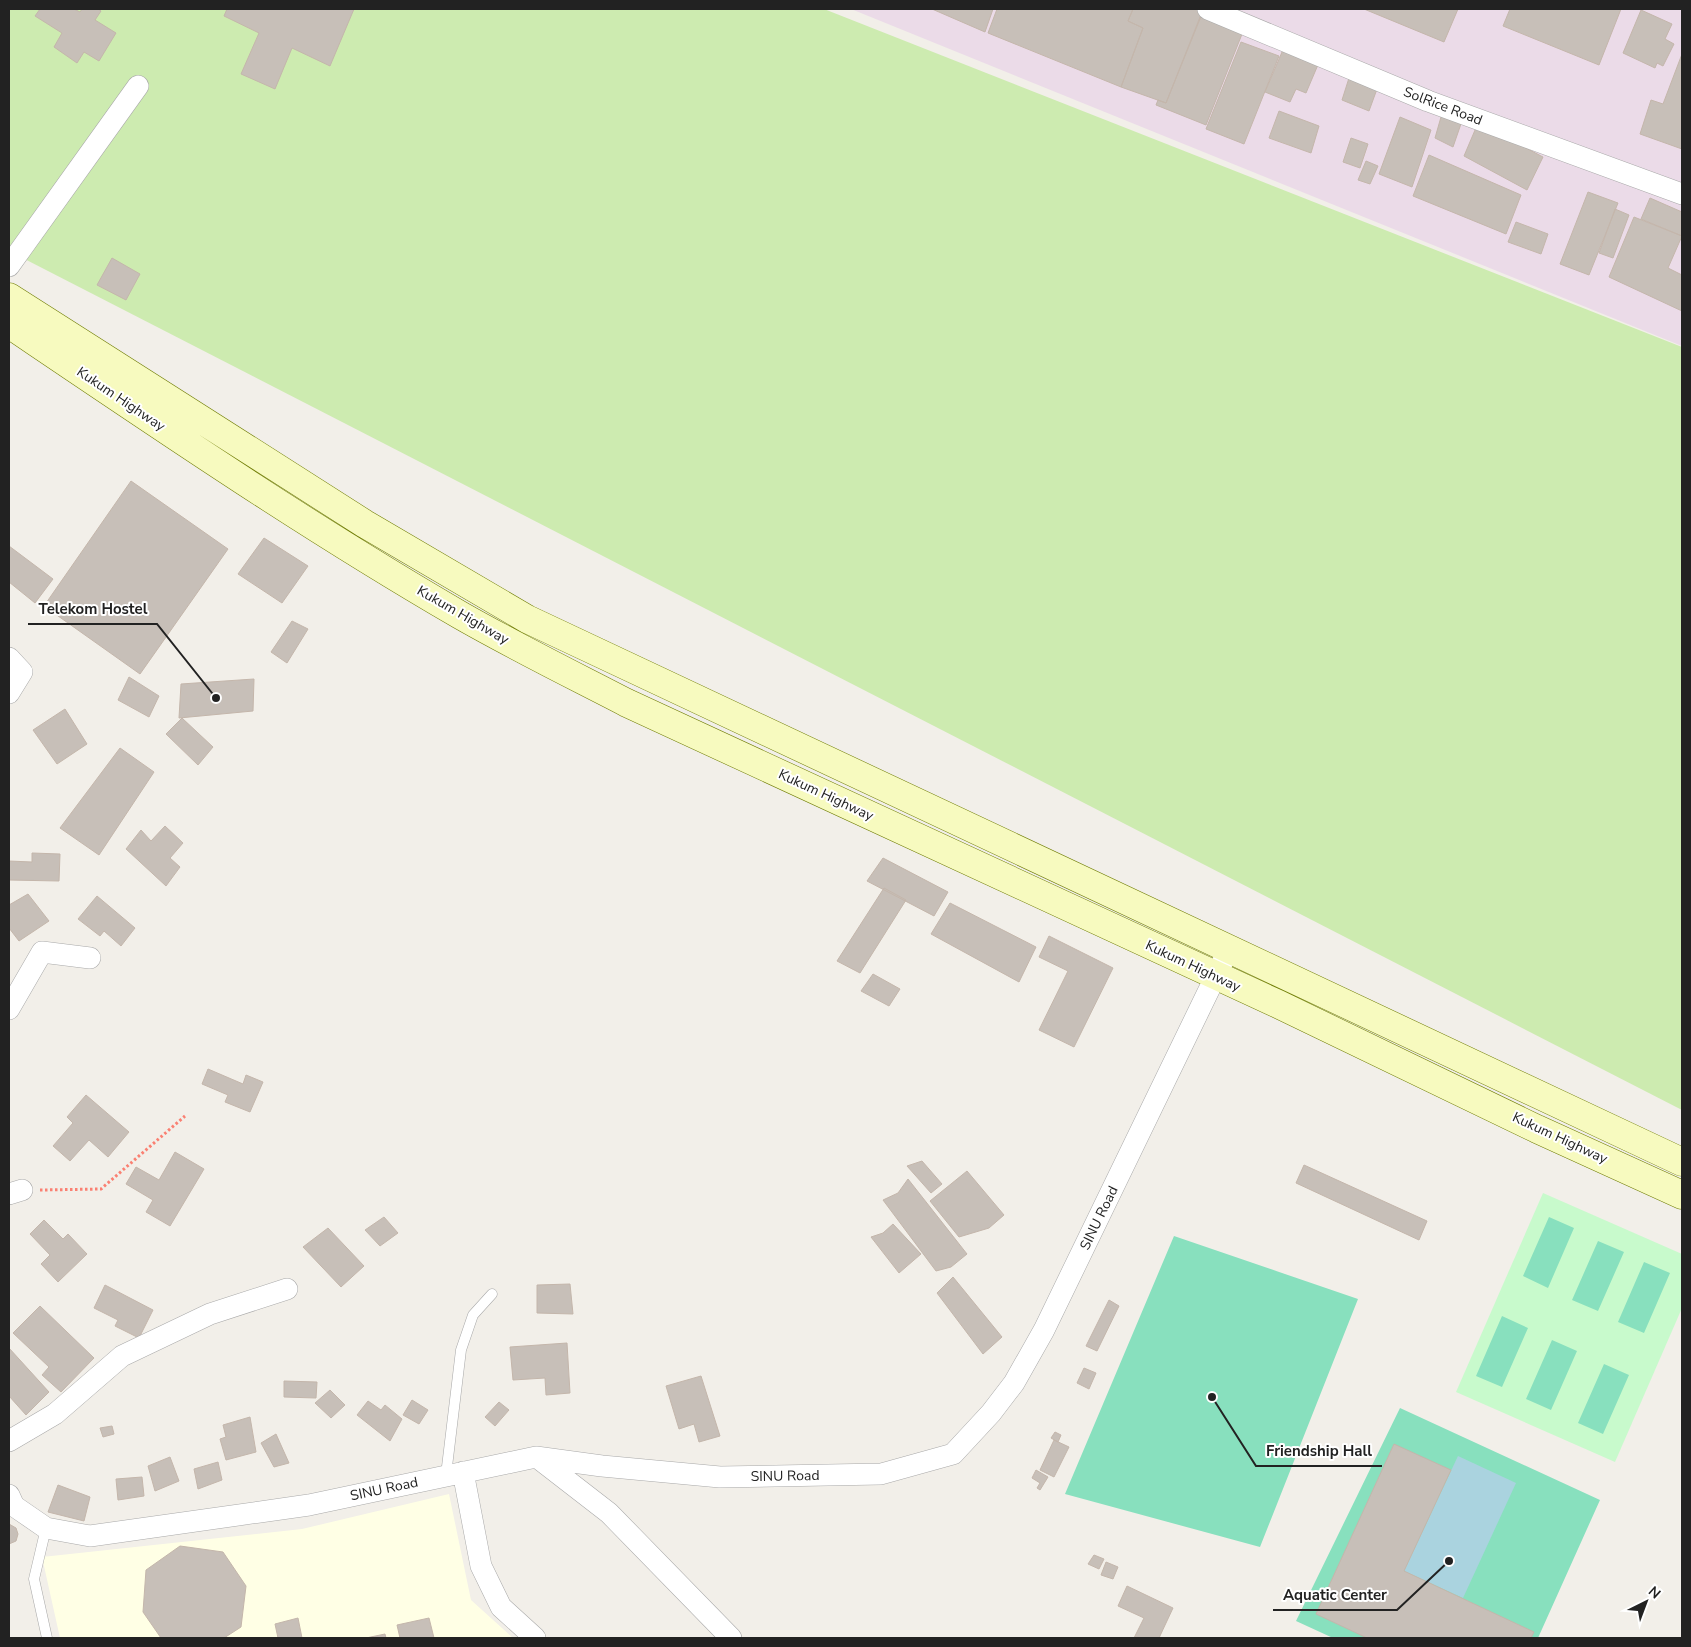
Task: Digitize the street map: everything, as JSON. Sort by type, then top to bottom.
[{"type":"main road","name":"Kukum Highway","points":[[9,296],[365,524],[527,619],[1682,1162]]},
{"type":"main road","name":"Kukum Highway","points":[[9,324],[286,508],[452,610],[539,658],[627,703],[1682,1195]]},
{"type":"street","name":"SolRice Road","points":[[1208,9],[1428,101],[1682,194]]},
{"type":"street","points":[[9,266],[138,86]]},
{"type":"street","points":[[9,658],[22,672],[9,693]]},
{"type":"street","name":"SINU Road","points":[[9,1495],[14,1506],[46,1528],[90,1536],[310,1505],[536,1457],[720,1478],[881,1474],[953,1454],[991,1413],[1014,1383],[1044,1330],[1217,977],[1228,950]]},
{"type":"street","points":[[9,1009],[42,952],[90,958]]},
{"type":"street","points":[[9,1441],[55,1414],[122,1356],[210,1314],[288,1289]]},
{"type":"street","points":[[536,1457],[609,1513],[731,1638]]},
{"type":"street","points":[[455,1474],[481,1566],[501,1607],[534,1638]]},
{"type":"lane","points":[[455,1474],[461,1350],[473,1316],[492,1294]]},
{"type":"lane","points":[[46,1528],[34,1579],[47,1638]]},
{"type":"path","points":[[15,1192],[101,1189],[185,1116]]},
{"type":"shaded area","points":[[851,9],[1682,9],[1682,346]]},
{"type":"shaded area","points":[[449,1494],[471,1600],[513,1638],[60,1638],[42,1557],[302,1529]]},
{"type":"green space","points":[[9,9],[824,9],[1682,347],[1682,1110],[9,251]]},
{"type":"green space","points":[[1543,1193],[1682,1254],[1682,1308],[1615,1462],[1456,1392]]},
{"type":"green space","points":[[1549,1217],[1574,1228],[1548,1288],[1523,1276]]},
{"type":"green space","points":[[1174,1236],[1358,1299],[1260,1547],[1065,1494]]},
{"type":"green space","points":[[1598,1241],[1624,1252],[1598,1311],[1572,1300]]},
{"type":"green space","points":[[1644,1262],[1670,1273],[1644,1333],[1618,1322]]},
{"type":"green space","points":[[1502,1316],[1528,1328],[1502,1387],[1476,1376]]},
{"type":"green space","points":[[1552,1340],[1577,1351],[1551,1410],[1526,1399]]},
{"type":"green space","points":[[1604,1364],[1629,1375],[1603,1434],[1578,1423]]},
{"type":"green space","points":[[1400,1408],[1600,1500],[1538,1638],[1333,1638],[1296,1621]]},
{"type":"water","points":[[1458,1456],[1516,1483],[1463,1598],[1404,1571]]},
{"type":"building","points":[[40,9],[74,9],[80,12],[82,9],[98,9],[101,11],[95,20],[116,33],[99,61],[84,52],[77,63],[54,47],[62,33],[35,16]]},
{"type":"building","points":[[227,9],[354,9],[330,66],[292,48],[275,89],[241,74],[259,33],[224,16]]},
{"type":"building","points":[[932,9],[993,9],[985,32]]},
{"type":"building","points":[[997,9],[1133,9],[1128,21],[1143,28],[1121,87],[988,33]]},
{"type":"building","points":[[1133,9],[1204,9],[1166,103],[1121,87],[1143,28],[1128,21]]},
{"type":"building","points":[[1364,9],[1458,9],[1444,42]]},
{"type":"building","points":[[1510,9],[1621,9],[1599,65],[1503,26]]},
{"type":"building","points":[[1641,10],[1672,24],[1665,39],[1674,44],[1663,66],[1657,63],[1655,68],[1623,53]]},
{"type":"building","points":[[1202,12],[1244,29],[1206,125],[1156,105],[1158,100],[1166,103]]},
{"type":"building","points":[[1241,42],[1279,56],[1244,144],[1206,129]]},
{"type":"building","points":[[1285,45],[1320,60],[1306,93],[1296,89],[1290,102],[1265,92]]},
{"type":"building","points":[[1682,54],[1682,149],[1640,134],[1651,100],[1663,104]]},
{"type":"building","points":[[1349,78],[1377,89],[1369,111],[1342,100]]},
{"type":"building","points":[[1443,110],[1463,118],[1453,147],[1435,138]]},
{"type":"building","points":[[1279,111],[1319,126],[1311,153],[1269,138]]},
{"type":"building","points":[[1400,117],[1431,130],[1412,187],[1379,174]]},
{"type":"building","points":[[1478,123],[1543,157],[1527,190],[1464,156]]},
{"type":"building","points":[[1351,138],[1368,144],[1360,168],[1343,162]]},
{"type":"building","points":[[1429,155],[1521,195],[1506,234],[1413,196]]},
{"type":"building","points":[[1366,161],[1378,166],[1370,184],[1358,180]]},
{"type":"building","points":[[1588,192],[1618,203],[1589,275],[1560,264]]},
{"type":"building","points":[[1650,198],[1682,212],[1682,236],[1641,219]]},
{"type":"building","points":[[1615,209],[1629,215],[1613,258],[1599,253]]},
{"type":"building","points":[[1634,217],[1682,236],[1668,268],[1682,275],[1682,311],[1609,277]]},
{"type":"building","points":[[1516,222],[1548,234],[1541,254],[1508,242]]},
{"type":"building","points":[[112,258],[140,274],[126,300],[97,285]]},
{"type":"building","points":[[131,481],[228,549],[140,674],[44,606]]},
{"type":"building","points":[[264,538],[308,566],[282,603],[238,574]]},
{"type":"building","points":[[9,546],[53,579],[35,603],[9,582]]},
{"type":"building","points":[[292,621],[308,629],[287,663],[271,652]]},
{"type":"building","points":[[129,677],[159,696],[149,717],[118,700]]},
{"type":"building","points":[[254,679],[253,711],[179,718],[181,684]]},
{"type":"building","points":[[65,709],[87,744],[57,764],[33,730]]},
{"type":"building","points":[[182,718],[213,747],[198,765],[166,734]]},
{"type":"building","points":[[120,748],[154,772],[99,855],[60,828]]},
{"type":"building","points":[[165,826],[183,843],[170,858],[180,867],[166,886],[126,849],[141,830],[151,841]]},
{"type":"building","points":[[32,853],[60,854],[59,881],[9,880],[9,861],[32,862]]},
{"type":"building","points":[[883,858],[948,892],[934,916],[867,881]]},
{"type":"building","points":[[884,888],[906,900],[860,973],[837,961]]},
{"type":"building","points":[[28,894],[49,921],[19,941],[9,928],[9,905]]},
{"type":"building","points":[[97,896],[135,928],[121,946],[104,931],[100,936],[78,919]]},
{"type":"building","points":[[950,903],[1036,947],[1019,982],[931,934]]},
{"type":"building","points":[[1049,936],[1113,968],[1074,1047],[1039,1030],[1068,971],[1039,957]]},
{"type":"building","points":[[873,974],[900,989],[889,1006],[861,991]]},
{"type":"building","points":[[208,1069],[243,1084],[246,1075],[263,1082],[250,1112],[225,1102],[228,1095],[202,1084]]},
{"type":"building","points":[[86,1095],[129,1132],[108,1157],[89,1140],[70,1161],[53,1146],[73,1123],[67,1117]]},
{"type":"building","points":[[175,1152],[204,1169],[170,1226],[146,1212],[153,1200],[126,1184],[136,1167],[159,1180]]},
{"type":"building","points":[[922,1161],[942,1184],[931,1193],[907,1166]]},
{"type":"building","points":[[1304,1165],[1427,1221],[1419,1240],[1296,1183]]},
{"type":"building","points":[[967,1171],[1004,1215],[989,1228],[959,1237],[930,1201]]},
{"type":"building","points":[[908,1179],[967,1254],[951,1267],[936,1271],[883,1200],[898,1193]]},
{"type":"building","points":[[384,1217],[398,1233],[380,1246],[365,1230]]},
{"type":"building","points":[[44,1220],[63,1239],[68,1234],[87,1254],[58,1282],[41,1264],[50,1255],[30,1234]]},
{"type":"building","points":[[893,1224],[921,1254],[899,1273],[871,1237],[883,1233]]},
{"type":"building","points":[[328,1228],[364,1266],[341,1287],[303,1247]]},
{"type":"building","points":[[953,1277],[1002,1337],[983,1354],[937,1293]]},
{"type":"building","points":[[570,1284],[573,1314],[537,1313],[537,1285]]},
{"type":"building","points":[[105,1285],[153,1310],[139,1338],[115,1326],[118,1320],[94,1308]]},
{"type":"building","points":[[1109,1300],[1119,1306],[1097,1351],[1086,1346]]},
{"type":"building","points":[[40,1306],[94,1358],[61,1392],[42,1375],[49,1367],[13,1333]]},
{"type":"building","points":[[567,1343],[570,1393],[546,1395],[545,1378],[513,1380],[510,1347]]},
{"type":"building","points":[[9,1348],[49,1392],[26,1415],[9,1396]]},
{"type":"building","points":[[1084,1368],[1096,1373],[1089,1389],[1077,1383]]},
{"type":"building","points":[[701,1376],[720,1436],[699,1442],[694,1424],[679,1429],[666,1386]]},
{"type":"building","points":[[284,1381],[317,1382],[316,1398],[284,1397]]},
{"type":"building","points":[[330,1390],[345,1405],[331,1418],[315,1403]]},
{"type":"building","points":[[412,1400],[428,1410],[419,1424],[403,1415]]},
{"type":"building","points":[[368,1401],[381,1410],[385,1405],[402,1419],[390,1441],[357,1415]]},
{"type":"building","points":[[499,1402],[509,1410],[495,1426],[485,1417]]},
{"type":"building","points":[[250,1417],[256,1452],[226,1460],[220,1439],[226,1437],[223,1425]]},
{"type":"building","points":[[112,1426],[114,1434],[103,1437],[100,1428]]},
{"type":"building","points":[[1055,1432],[1061,1435],[1058,1442],[1051,1438]]},
{"type":"building","points":[[276,1434],[289,1463],[274,1467],[261,1443]]},
{"type":"building","points":[[1054,1440],[1069,1447],[1054,1477],[1040,1470]]},
{"type":"building","points":[[1394,1444],[1451,1470],[1404,1571],[1534,1632],[1531,1638],[1367,1638],[1316,1614]]},
{"type":"building","points":[[170,1457],[179,1481],[155,1491],[148,1466]]},
{"type":"building","points":[[218,1462],[222,1480],[198,1489],[194,1469]]},
{"type":"building","points":[[1036,1470],[1048,1477],[1040,1490],[1037,1488],[1040,1483],[1032,1478]]},
{"type":"building","points":[[142,1477],[144,1496],[118,1500],[116,1479]]},
{"type":"building","points":[[58,1485],[90,1497],[84,1521],[48,1512]]},
{"type":"building","points":[[9,1524],[16,1528],[18,1534],[16,1541],[9,1544]]},
{"type":"building","points":[[180,1546],[223,1552],[246,1586],[241,1627],[224,1638],[161,1638],[143,1612],[146,1570]]},
{"type":"building","points":[[1094,1555],[1104,1559],[1099,1569],[1088,1564]]},
{"type":"building","points":[[1106,1562],[1118,1567],[1113,1579],[1101,1575]]},
{"type":"building","points":[[1127,1586],[1173,1608],[1159,1638],[1134,1638],[1144,1618],[1118,1606]]},
{"type":"building","points":[[298,1618],[302,1638],[278,1638],[275,1624]]},
{"type":"building","points":[[429,1618],[434,1638],[400,1638],[397,1625]]},
{"type":"building","points":[[385,1634],[386,1638],[366,1638]]},
{"type":"place","name":"Telekom Hostel","points":[[216,698]]},
{"type":"place","name":"Friendship Hall","points":[[1212,1397]]},
{"type":"place","name":"Aquatic Center","points":[[1449,1561]]}]
